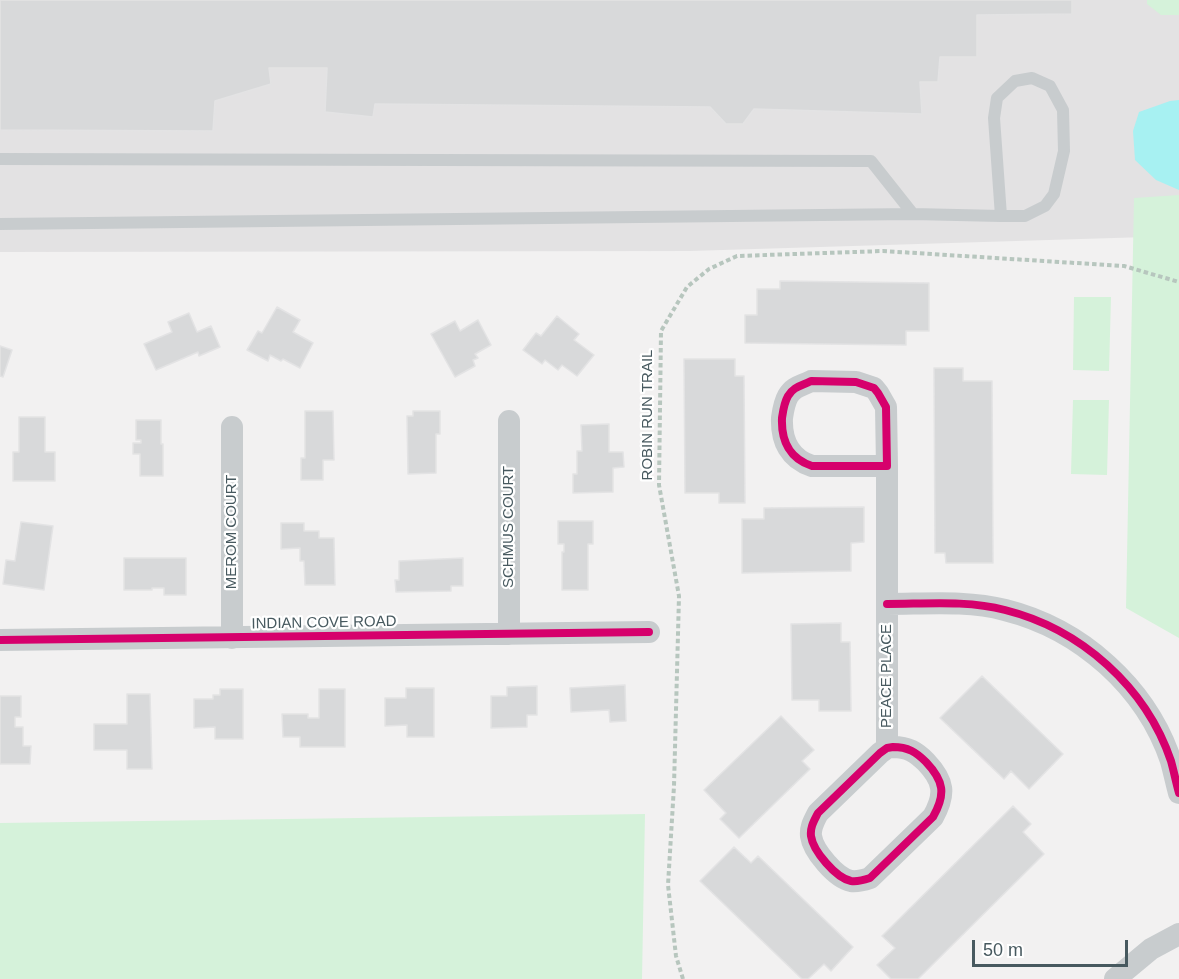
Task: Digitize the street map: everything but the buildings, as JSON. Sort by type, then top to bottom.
[{"type":"street","points":[[811,381],[856,382],[874,388],[886,407],[887,466],[812,466],[796,458],[785,442],[782,429],[783,409],[789,394],[798,386],[811,381]]},
{"type":"street","name":"SCHMUS COURT","points":[[509,421],[509,634]]},
{"type":"street","name":"MEROM COURT","points":[[232,427],[232,638]]},
{"type":"street","name":"PEACE PLACE","points":[[887,466],[887,748],[818,813],[813,821],[811,835],[814,848],[834,871],[842,878],[851,881],[861,881],[874,875],[933,817],[940,803],[941,789],[936,773],[918,754],[902,747],[887,748]]},
{"type":"street","points":[[887,604],[958,603],[1005,610],[1050,626],[1075,640],[1119,676],[1143,706],[1171,762],[1179,793]]},
{"type":"street","name":"INDIAN COVE ROAD","points":[[0,640],[649,632]]},
{"type":"street","points":[[1115,979],[1151,949],[1179,934]]},
{"type":"lane","points":[[0,224],[913,214],[1001,216],[1025,216],[1045,206],[1054,194],[1064,151],[1063,110],[1050,86],[1032,78],[1015,81],[997,98],[994,118],[1001,216]]},
{"type":"lane","points":[[0,159],[871,161],[913,214]]},
{"type":"shaded area","points":[[0,0],[1179,0],[1179,236],[690,251],[0,252]]},
{"type":"green space","points":[[1147,0],[1179,0],[1179,15],[1161,15],[1147,4]]},
{"type":"green space","points":[[1179,195],[1179,638],[1126,608],[1134,198]]},
{"type":"green space","points":[[1074,297],[1111,297],[1109,371],[1073,370]]},
{"type":"green space","points":[[1073,400],[1109,400],[1107,475],[1071,474]]},
{"type":"green space","points":[[645,814],[642,979],[0,979],[0,823]]},
{"type":"water","points":[[1179,100],[1179,190],[1156,180],[1135,160],[1133,131],[1139,112]]},
{"type":"cycle path","points":[[811,381],[856,382],[874,388],[886,407],[887,466],[812,466],[793,454],[783,434],[784,407],[793,390],[811,381]]},
{"type":"cycle path","points":[[887,604],[946,603],[1005,610],[1059,631],[1084,647],[1128,686],[1145,709],[1160,734],[1171,761],[1179,793]]},
{"type":"cycle path","points":[[0,640],[649,632]]},
{"type":"cycle path","points":[[893,747],[911,751],[922,758],[932,769],[940,782],[940,801],[933,817],[870,878],[859,881],[845,879],[832,869],[816,849],[811,836],[812,827],[818,813],[880,753],[893,747]]}]
